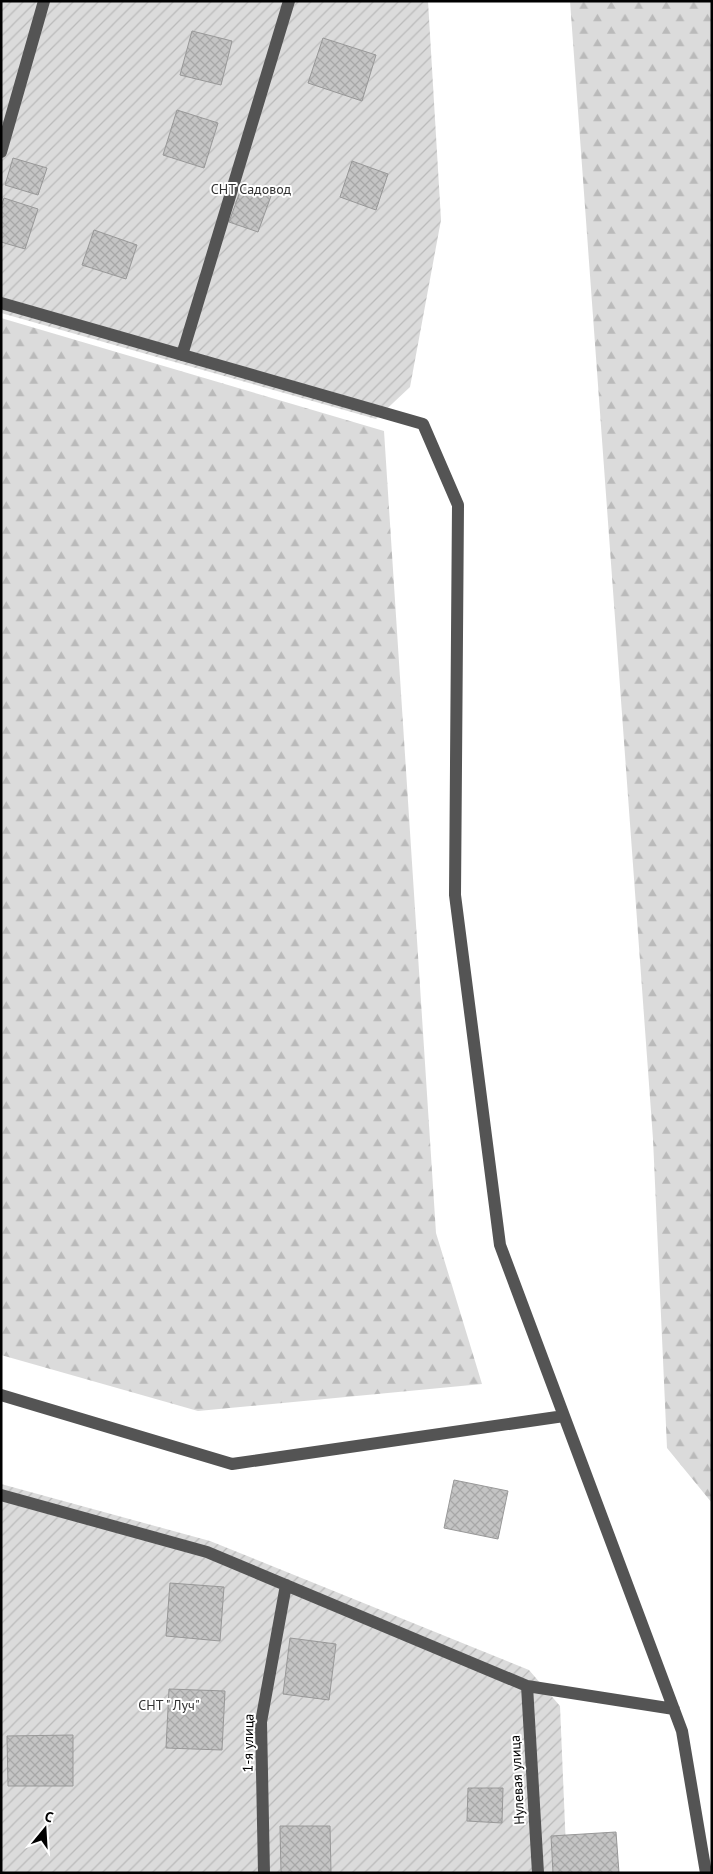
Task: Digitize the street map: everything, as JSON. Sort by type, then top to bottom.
[{"type":"street","points":[[1,152],[44,1]]},
{"type":"street","points":[[182,355],[289,1]]},
{"type":"street","points":[[1,303],[423,424],[458,505],[455,894],[500,1245],[682,1730],[706,1873]]},
{"type":"street","points":[[1,1395],[232,1464],[564,1416]]},
{"type":"street","points":[[1,1495],[206,1552],[527,1686],[674,1709]]},
{"type":"street","name":"1-я улица","points":[[264,1873],[261,1722],[286,1585]]},
{"type":"street","name":"Нулевая улица","points":[[527,1686],[538,1873]]},
{"type":"green space","name":"СНТ Садовод","points":[[1,1],[428,1],[441,220],[410,387],[376,419],[1,313]]},
{"type":"green space","points":[[570,1],[712,1],[712,1503],[667,1448],[653,1139]]},
{"type":"green space","points":[[1,318],[384,431],[436,1233],[482,1384],[198,1411],[1,1355]]},
{"type":"green space","name":"СНТ \" Луч\"","points":[[1,1484],[210,1541],[529,1670],[560,1706],[567,1873],[1,1873]]},
{"type":"building","points":[[192,31],[232,41],[221,85],[180,75]]},
{"type":"building","points":[[323,38],[376,55],[362,101],[308,83]]},
{"type":"building","points":[[177,110],[218,123],[204,168],[163,155]]},
{"type":"building","points":[[13,158],[47,168],[38,195],[5,185]]},
{"type":"building","points":[[352,161],[388,174],[376,210],[340,197]]},
{"type":"building","points":[[242,186],[271,196],[258,232],[229,222]]},
{"type":"building","points":[[4,198],[38,209],[25,249],[1,242],[1,207]]},
{"type":"building","points":[[94,230],[137,245],[126,279],[82,265]]},
{"type":"building","points":[[454,1480],[508,1491],[498,1539],[444,1528]]},
{"type":"building","points":[[170,1583],[224,1587],[220,1641],[166,1636]]},
{"type":"building","points":[[290,1638],[336,1644],[329,1700],[283,1694]]},
{"type":"building","points":[[169,1689],[225,1691],[222,1750],[166,1748]]},
{"type":"building","points":[[73,1735],[73,1786],[8,1786],[7,1736]]},
{"type":"building","points":[[468,1788],[503,1788],[502,1823],[467,1821]]},
{"type":"building","points":[[280,1826],[330,1826],[331,1873],[281,1873]]},
{"type":"building","points":[[616,1832],[619,1873],[553,1873],[551,1836]]}]
